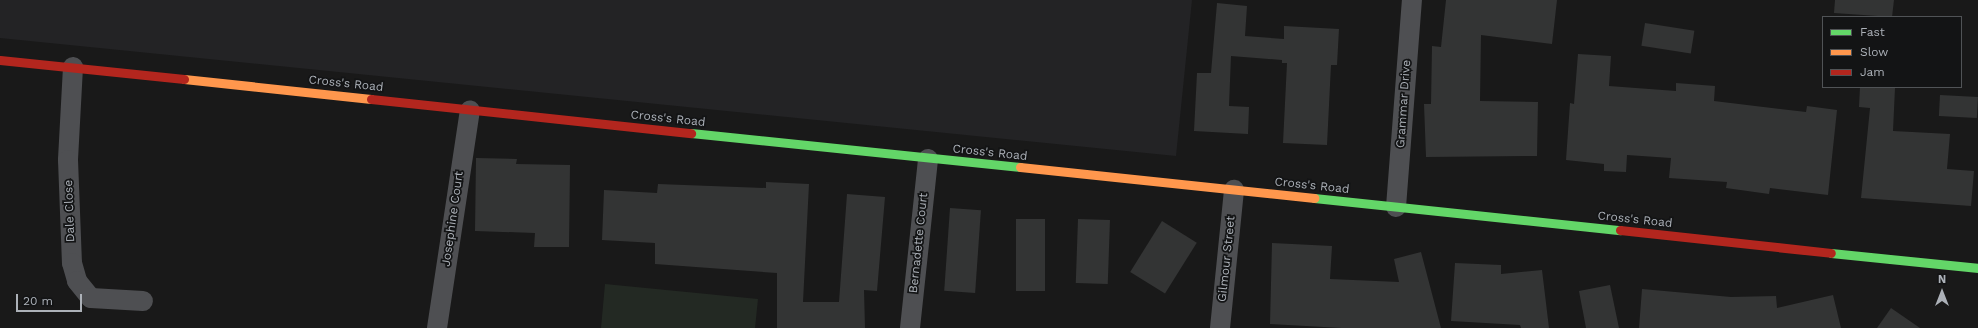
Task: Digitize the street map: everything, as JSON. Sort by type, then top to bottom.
[{"type":"street","name":"Grammar Drive","points":[[1396,207],[1412,0]]},
{"type":"street","name":"Cross's Road","points":[[0,60],[928,159],[1978,268]]},
{"type":"street","name":"Dale Close","points":[[73,67],[68,160],[72,263],[76,280],[91,298],[143,301]]},
{"type":"street","name":"Josephine Court","points":[[437,328],[470,110]]},
{"type":"street","name":"Bernadette Court","points":[[910,328],[928,159]]},
{"type":"street","name":"Gilmour Street","points":[[1220,328],[1234,190]]},
{"type":"shaded area","points":[[0,0],[1192,0],[1176,156],[0,38]]},
{"type":"shaded area","points":[[605,284],[758,299],[755,328],[601,328]]},
{"type":"building","points":[[1446,0],[1557,0],[1552,44],[1481,35],[1480,101],[1538,102],[1537,156],[1426,157],[1424,104],[1431,104],[1432,46],[1441,47]]},
{"type":"building","points":[[1835,0],[1894,0],[1892,16],[1834,13]]},
{"type":"building","points":[[1217,3],[1247,6],[1245,36],[1284,39],[1284,26],[1339,29],[1337,65],[1331,65],[1327,145],[1283,143],[1287,63],[1282,63],[1282,60],[1231,56],[1229,106],[1249,107],[1248,134],[1194,131],[1197,73],[1211,73]]},
{"type":"building","points":[[1645,23],[1694,31],[1691,54],[1641,46]]},
{"type":"building","points":[[1578,54],[1611,56],[1609,86],[1676,91],[1676,83],[1715,86],[1714,101],[1806,112],[1807,106],[1837,110],[1828,195],[1770,188],[1769,194],[1726,188],[1727,182],[1669,178],[1671,158],[1627,155],[1626,172],[1604,171],[1604,164],[1566,160],[1570,103],[1574,104]]},
{"type":"building","points":[[1860,88],[1895,88],[1893,131],[1950,134],[1947,169],[1974,171],[1971,206],[1861,198],[1870,108],[1859,107]]},
{"type":"building","points":[[1940,95],[1978,97],[1977,118],[1939,116]]},
{"type":"building","points":[[476,158],[517,159],[516,164],[570,165],[569,247],[534,247],[535,233],[475,231]]},
{"type":"building","points":[[766,182],[809,184],[803,302],[839,302],[847,194],[885,197],[877,291],[864,290],[865,328],[777,328],[777,273],[655,264],[655,243],[602,240],[604,190],[657,193],[658,184],[766,188]]},
{"type":"building","points":[[950,208],[981,210],[975,293],[944,291]]},
{"type":"building","points":[[1016,219],[1045,219],[1045,291],[1016,291]]},
{"type":"building","points":[[1078,219],[1110,220],[1108,284],[1076,283]]},
{"type":"building","points":[[1162,221],[1197,243],[1165,294],[1130,272]]},
{"type":"building","points":[[1272,243],[1332,246],[1330,279],[1399,282],[1394,259],[1421,252],[1441,328],[1342,328],[1270,324]]},
{"type":"building","points":[[1455,263],[1501,265],[1501,274],[1542,270],[1549,328],[1521,328],[1520,325],[1451,321]]},
{"type":"building","points":[[1610,285],[1619,328],[1586,328],[1579,291]]},
{"type":"building","points":[[1642,289],[1731,297],[1776,296],[1777,308],[1833,295],[1841,328],[1639,328]]},
{"type":"building","points":[[1891,308],[1920,328],[1877,328]]},
{"type":"traffic: fast","points":[[691,133],[1020,167]]},
{"type":"traffic: fast","points":[[1314,198],[1620,230]]},
{"type":"traffic: fast","points":[[1831,253],[1978,268]]},
{"type":"traffic: slow","points":[[184,79],[371,99]]},
{"type":"traffic: slow","points":[[1020,167],[1314,198]]},
{"type":"traffic: jam","points":[[0,60],[184,79]]},
{"type":"traffic: jam","points":[[371,99],[691,133]]},
{"type":"traffic: jam","points":[[1620,230],[1831,253]]}]
